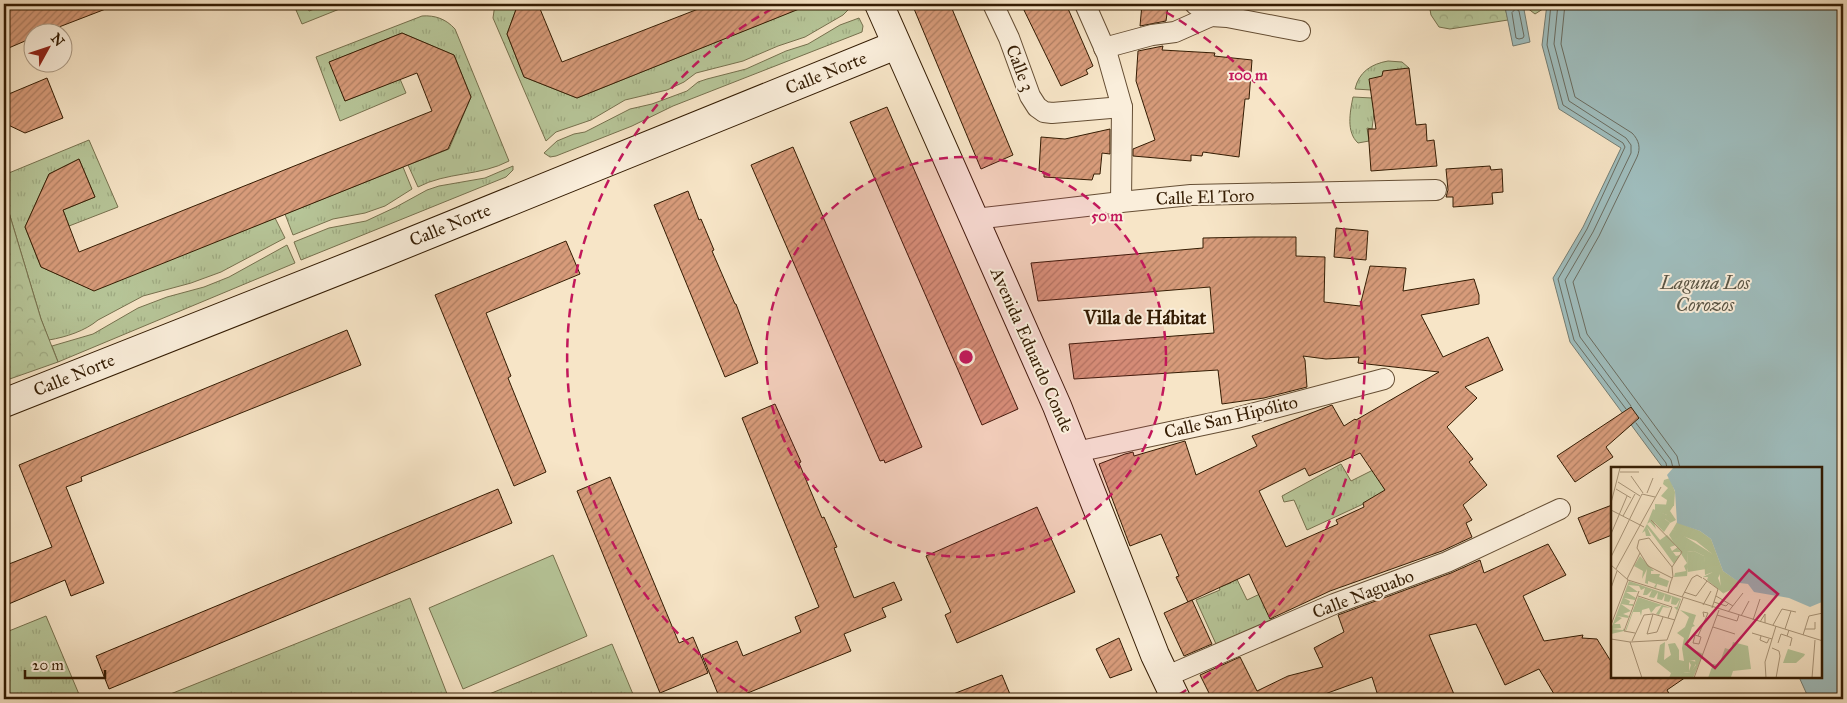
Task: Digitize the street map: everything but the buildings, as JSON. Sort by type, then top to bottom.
[{"type":"street","name":"Avenida Eduardo Conde","points":[[878,4],[975,219],[1076,452],[1155,655],[1171,688]]},
{"type":"street","name":"Calle 3","points":[[993,4],[1009,38],[1030,96],[1037,107],[1044,112],[1052,113],[1122,107]]},
{"type":"street","points":[[1086,4],[1104,48],[1122,107],[1121,202]]},
{"type":"street","points":[[1195,4],[1211,16]]},
{"type":"street","points":[[1104,48],[1175,32],[1211,16],[1227,17],[1300,31]]},
{"type":"street","name":"Calle Norte","points":[[4,403],[383,253],[896,45]]},
{"type":"street","name":"Calle El Toro","points":[[975,219],[1191,195],[1237,196],[1436,190]]},
{"type":"street","name":"Calle San Hipólito","points":[[1076,452],[1236,418],[1384,379]]},
{"type":"street","name":"Calle Naguabo","points":[[1171,688],[1334,604],[1447,562],[1560,509]]},
{"type":"green space","points":[[327,4],[352,4],[302,24],[296,10],[307,5],[309,11]]},
{"type":"green space","points":[[495,4],[518,4],[507,34],[524,77],[577,98],[793,11],[796,4],[854,4],[843,15],[805,37],[743,61],[696,73],[684,82],[667,90],[625,100],[591,120],[556,132],[546,141],[493,18]]},
{"type":"green space","points":[[1429,4],[1522,4],[1505,7],[1508,20],[1450,29],[1439,27],[1431,15]]},
{"type":"green space","points":[[1522,4],[1547,4],[1546,7],[1535,14]]},
{"type":"green space","points":[[422,16],[440,18],[455,29],[509,161],[487,169],[429,182],[418,187],[408,165],[449,149],[471,97],[454,55],[402,33],[330,62],[345,101],[400,79],[406,93],[340,121],[316,57]]},
{"type":"green space","points":[[859,18],[863,26],[862,32],[673,106],[632,126],[556,156],[550,157],[544,153],[557,141],[585,132],[630,109],[652,104],[687,91],[698,82],[746,69],[786,51],[808,44],[840,25]]},
{"type":"green space","points":[[1388,61],[1402,62],[1409,68],[1384,76],[1371,90],[1355,89],[1363,73],[1376,64]]},
{"type":"green space","points":[[1353,97],[1372,98],[1374,112],[1372,129],[1367,128],[1369,141],[1358,143],[1350,128]]},
{"type":"green space","points":[[89,140],[118,207],[69,226],[63,210],[95,197],[79,159],[49,174],[25,227],[41,267],[93,290],[275,218],[285,238],[221,272],[191,283],[143,296],[81,330],[49,340],[4,196],[4,175]]},
{"type":"green space","points":[[513,166],[513,170],[506,177],[301,260],[294,242],[329,228],[366,221],[427,190],[485,178]]},
{"type":"green space","points":[[403,167],[412,189],[385,206],[365,213],[333,219],[293,235],[285,214]]},
{"type":"green space","points":[[4,196],[41,319],[58,362],[4,381]]},
{"type":"green space","points":[[287,245],[295,263],[58,362],[52,346],[93,334],[138,308],[229,277]]},
{"type":"green space","points":[[1341,464],[1351,481],[1373,470],[1387,493],[1307,530],[1294,500],[1284,502],[1282,496]]},
{"type":"green space","points":[[1214,532],[1247,600],[1262,593],[1274,620],[1216,644],[1196,600],[1220,590],[1219,587],[1231,583],[1220,558]]},
{"type":"green space","points":[[553,555],[587,636],[463,689],[429,608]]},
{"type":"green space","points":[[410,598],[449,699],[158,699]]},
{"type":"green space","points":[[46,616],[81,699],[4,699],[4,633]]},
{"type":"green space","points":[[612,644],[635,699],[477,699]]},
{"type":"water","points":[[1523,4],[1530,42],[1513,46],[1505,7]]},
{"type":"water","name":"Laguna Los Corozos","points":[[1547,4],[1843,4],[1843,699],[1809,699],[1799,678],[1822,678],[1822,467],[1662,467],[1570,342],[1553,278],[1583,227],[1621,148],[1559,109],[1542,45]]},
{"type":"district","name":"Villa de Hábitat","points":[[1145,317]]}]
